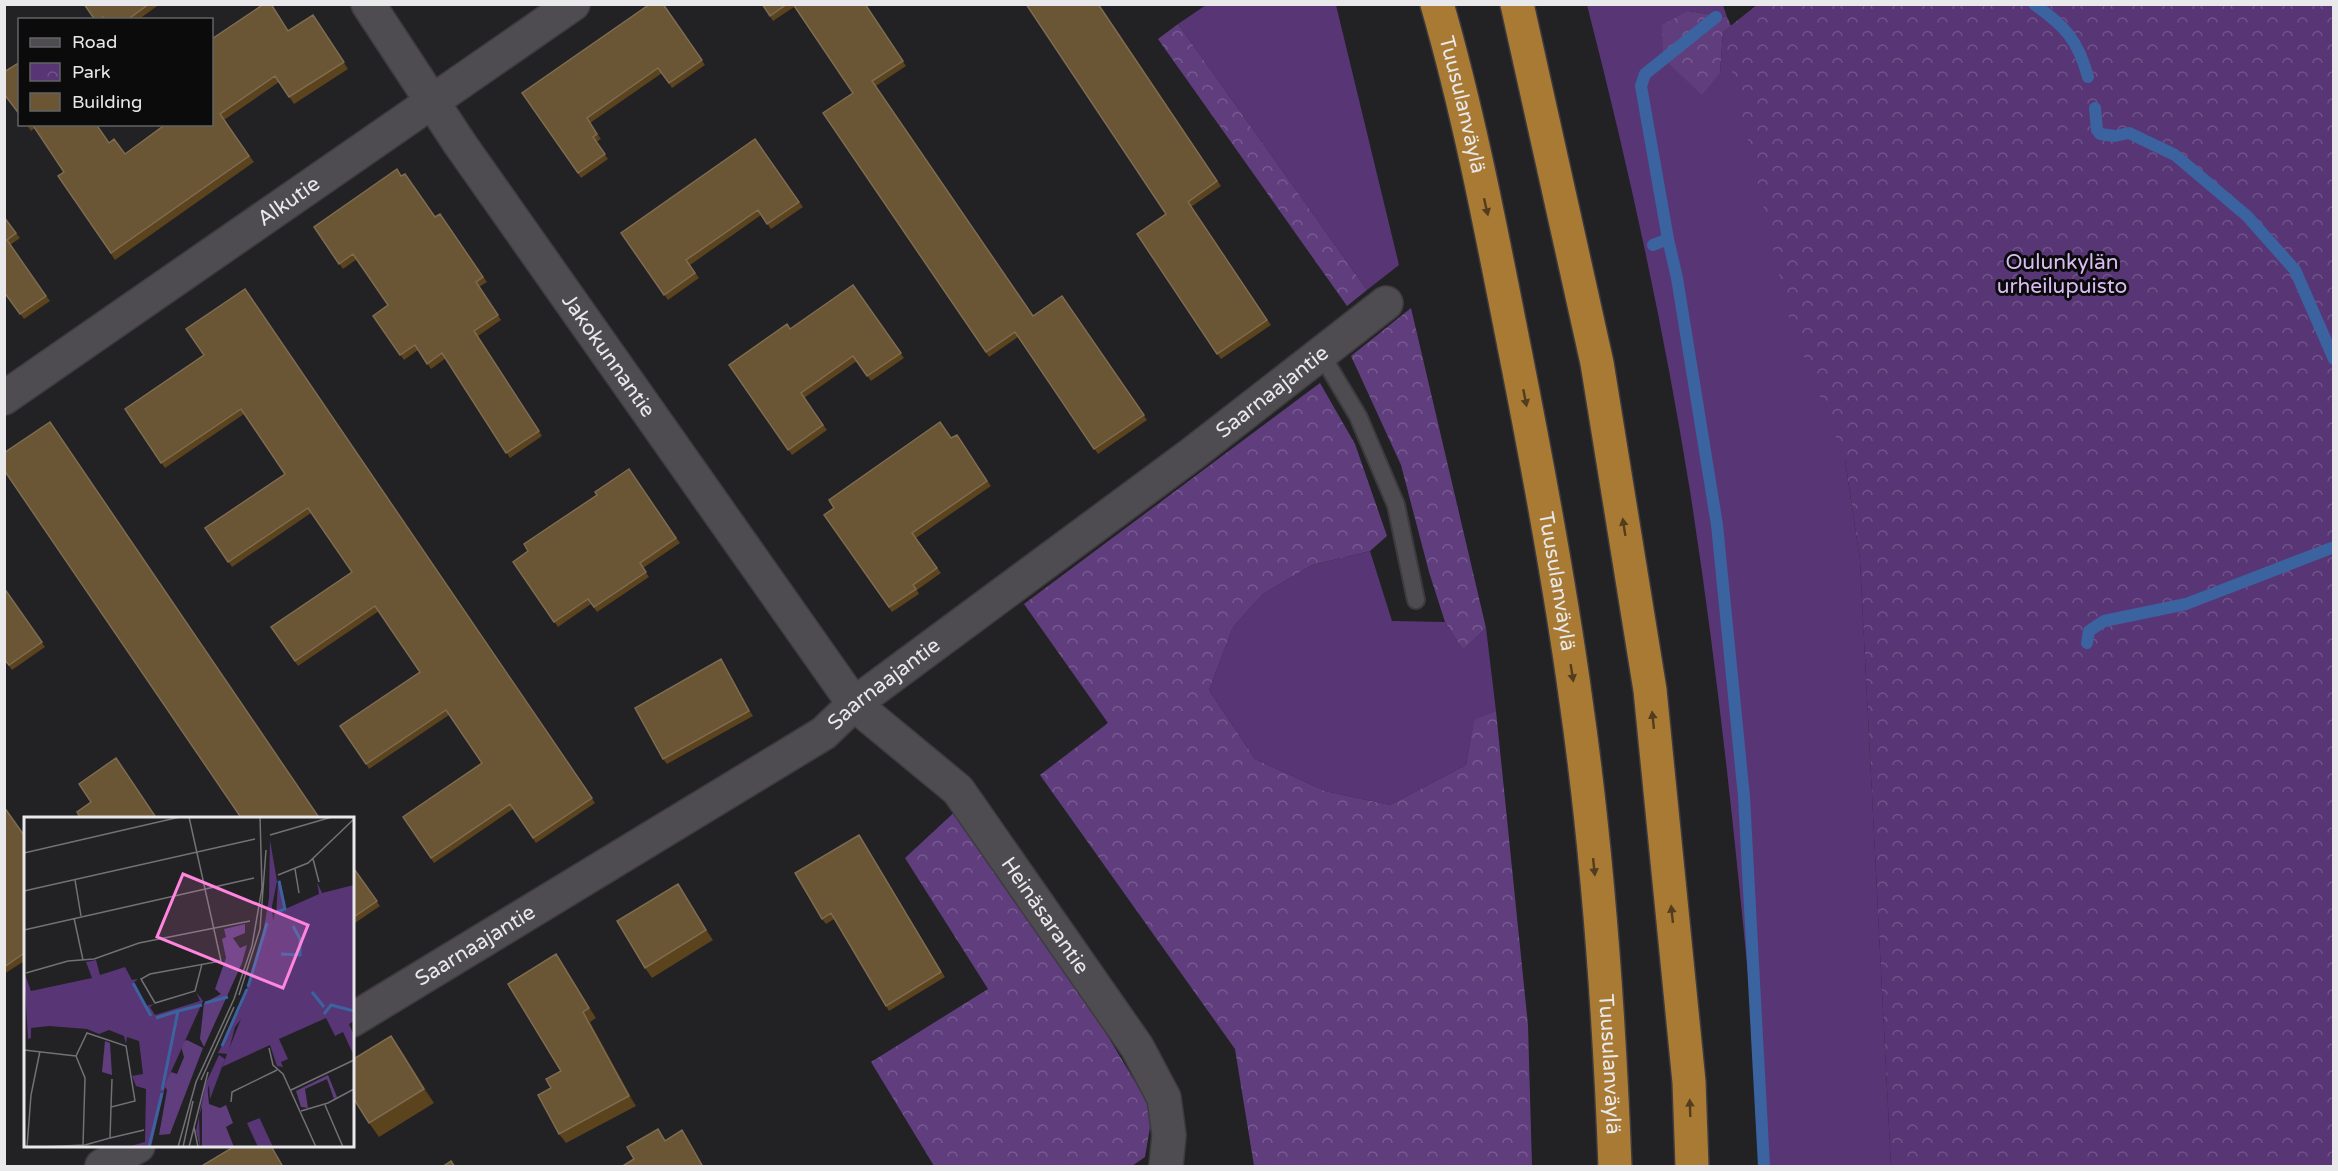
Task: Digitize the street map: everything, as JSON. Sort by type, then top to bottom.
[{"type":"highway","points":[[1429,4],[1450,47]]},
{"type":"highway","name":"Tuusulanväylä","points":[[1437,4],[1450,47],[1490,224],[1537,460],[1576,702],[1597,897],[1612,1089],[1615,1167]]},
{"type":"highway","points":[[1517,4],[1598,363],[1650,690],[1689,1082],[1692,1167]]},
{"type":"street","name":"Jakokunnantie","points":[[368,4],[433,103],[854,704]]},
{"type":"street","name":"Alkutie","points":[[4,398],[573,4]]},
{"type":"street","name":"Saarnaajantie","points":[[354,1019],[824,733],[854,704],[1192,454],[1386,303]]},
{"type":"street","name":"Heinäsarantie","points":[[854,704],[958,790],[1137,1047],[1164,1098],[1169,1135],[1166,1167]]},
{"type":"street","points":[[102,1167],[136,1147]]},
{"type":"lane","points":[[1322,354],[1358,416],[1396,505],[1416,600]]},
{"type":"green space","name":"Oulunkylän urheilupuisto","points":[[1758,4],[2333,5],[2333,1166],[1891,1166],[1860,560],[1845,460],[1790,322],[1723,32]]},
{"type":"green space","points":[[1206,5],[1336,5],[1399,265],[1367,290],[1178,24]]},
{"type":"green space","points":[[1587,5],[1723,5],[1727,17],[1688,11],[1720,73],[1723,32],[1849,365],[1845,460],[1860,560],[1891,1166],[1766,1166],[1724,744],[1690,491],[1669,369],[1644,246]]},
{"type":"green space","points":[[1688,11],[1727,17],[1731,26],[1723,32],[1720,73],[1702,95],[1663,58],[1662,25]]},
{"type":"green space","points":[[1178,24],[1367,290],[1347,306],[1158,39]]},
{"type":"green space","points":[[1411,308],[1486,628],[1463,650],[1445,622],[1429,572],[1401,465],[1351,356]]},
{"type":"green space","points":[[1320,383],[1355,444],[1387,536],[1370,551],[1312,565],[1263,594],[1233,627],[1209,690],[1255,759],[1325,791],[1390,805],[1466,765],[1474,720],[1496,711],[1528,1025],[1532,1166],[1254,1166],[1235,1049],[1040,775],[1108,723],[1024,604]]},
{"type":"green space","points":[[1370,551],[1392,621],[1445,622],[1463,650],[1486,628],[1496,711],[1474,721],[1466,765],[1390,805],[1325,791],[1255,759],[1209,690],[1233,627],[1263,594],[1312,565]]},
{"type":"green space","points":[[961,806],[988,836],[1146,1100],[1151,1121],[1145,1157],[1132,1166],[934,1166],[871,1062],[988,989],[905,858]]},
{"type":"building","points":[[84,4],[149,4],[130,18],[94,18]]},
{"type":"building","points":[[264,4],[271,4],[288,31],[313,15],[344,62],[289,97],[275,76],[220,114],[249,156],[111,253],[58,176],[64,172],[33,126],[97,126],[109,143],[114,139],[125,154],[163,126],[213,126],[213,38]]},
{"type":"building","points":[[650,4],[663,4],[702,60],[669,83],[658,68],[587,118],[597,134],[593,137],[605,154],[578,173],[522,93]]},
{"type":"building","points":[[762,4],[787,4],[770,16]]},
{"type":"building","points":[[793,4],[865,4],[903,61],[872,81],[1033,316],[1062,296],[1144,415],[1094,449],[1015,332],[986,352],[823,113],[853,93]]},
{"type":"building","points":[[1026,4],[1098,4],[1217,181],[1188,202],[1267,320],[1217,354],[1137,234],[1166,214]]},
{"type":"building","points":[[18,63],[18,112],[4,94],[4,72]]},
{"type":"building","points":[[755,139],[799,202],[767,224],[758,210],[686,260],[695,273],[664,295],[621,233]]},
{"type":"building","points":[[397,169],[401,176],[405,174],[435,217],[440,214],[483,277],[476,282],[498,315],[474,331],[539,431],[506,453],[442,353],[427,364],[415,345],[400,355],[373,316],[388,305],[353,254],[339,264],[314,227]]},
{"type":"building","points":[[4,217],[16,233],[7,240],[46,296],[20,314],[4,292]]},
{"type":"building","points":[[853,285],[901,353],[867,376],[853,356],[801,393],[823,425],[788,450],[729,365],[787,324],[790,329]]},
{"type":"building","points":[[245,289],[592,798],[533,838],[510,804],[431,858],[403,817],[482,763],[446,710],[366,764],[340,726],[420,672],[375,606],[295,661],[271,627],[352,572],[308,508],[228,562],[205,528],[285,474],[241,409],[161,463],[125,409],[204,355],[186,329]]},
{"type":"building","points":[[50,422],[319,817],[241,817],[4,470],[4,453]]},
{"type":"building","points":[[940,422],[951,438],[957,435],[987,481],[912,533],[937,568],[913,585],[916,589],[889,607],[824,515],[834,508],[829,500]]},
{"type":"building","points":[[629,469],[676,538],[640,563],[646,572],[594,607],[588,599],[554,622],[513,562],[528,551],[524,544],[597,495],[595,492]]},
{"type":"building","points":[[4,588],[42,642],[9,665],[4,659]]},
{"type":"building","points":[[721,659],[749,711],[663,759],[635,708]]},
{"type":"building","points":[[116,758],[156,817],[80,817],[77,812],[91,802],[79,784]]},
{"type":"building","points":[[4,807],[24,835],[24,955],[4,967]]},
{"type":"building","points":[[859,835],[941,972],[886,1006],[831,913],[822,919],[795,873]]},
{"type":"building","points":[[354,869],[377,901],[354,917]]},
{"type":"building","points":[[678,884],[706,930],[645,968],[617,921]]},
{"type":"building","points":[[556,954],[589,1008],[583,1012],[629,1096],[559,1134],[538,1095],[551,1088],[546,1079],[561,1071],[508,984]]},
{"type":"building","points":[[391,1036],[424,1089],[369,1123],[354,1099],[354,1059]]},
{"type":"building","points":[[658,1129],[665,1141],[682,1130],[703,1167],[621,1167],[634,1159],[627,1147]]},
{"type":"building","points":[[233,1147],[272,1147],[283,1167],[200,1167]]},
{"type":"building","points":[[451,1161],[455,1167],[442,1167]]},
{"type":"waterway","points":[[2034,4],[2054,19],[2075,43],[2088,77]]},
{"type":"waterway","points":[[1653,245],[1668,239],[1641,86],[1645,74],[1716,17]]},
{"type":"waterway","points":[[2095,108],[2097,130],[2100,134],[2115,136],[2129,133],[2175,155],[2247,216],[2295,270],[2334,359]]},
{"type":"waterway","points":[[1668,239],[1677,278],[1717,525],[1744,797],[1764,1166]]},
{"type":"waterway","points":[[2087,643],[2089,631],[2104,621],[2186,604],[2334,547]]}]
